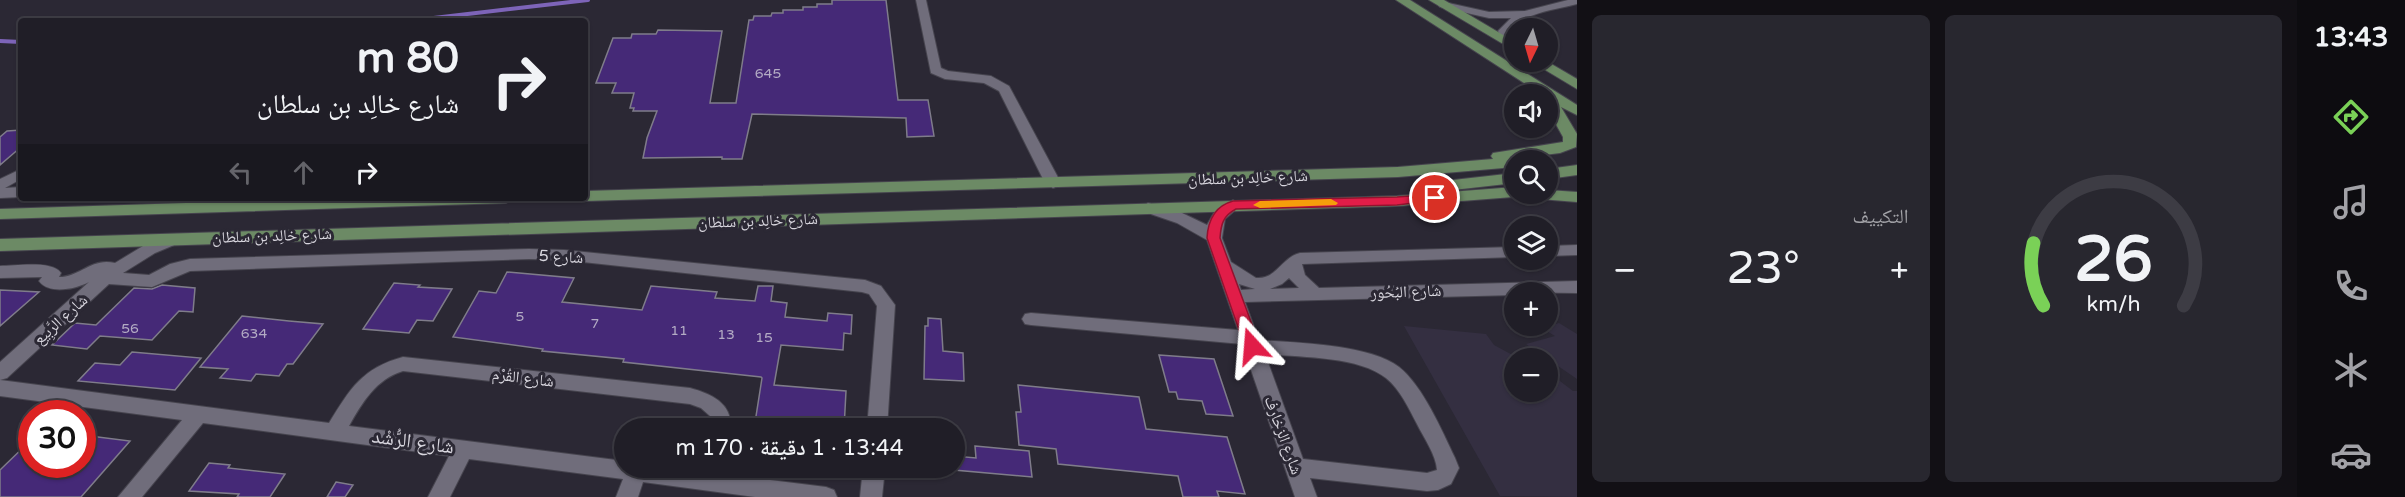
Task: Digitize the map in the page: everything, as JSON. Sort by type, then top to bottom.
[{"type":"main road","points":[[1402,0],[1531,84]]},
{"type":"main road","points":[[1440,3],[1504,41]]},
{"type":"main road","points":[[1426,16],[1470,34],[1504,54]]},
{"type":"main road","points":[[1534,72],[1577,98]]},
{"type":"main road","points":[[1556,72],[1577,85]]},
{"type":"main road","points":[[1558,100],[1577,111]]},
{"type":"main road","points":[[1471,167],[1500,156],[1560,148],[1571,144],[1571,137],[1558,115]]},
{"type":"main road","points":[[1558,158],[1577,156]]},
{"type":"main road","name":"شارع خالِد بن سلطان","points":[[588,196],[1280,176],[1471,167],[1504,163]]},
{"type":"main road","points":[[1558,173],[1577,170]]},
{"type":"main road","points":[[1558,187],[1577,185]]},
{"type":"main road","name":"شارع خالِد بن سلطان","points":[[0,245],[1397,201],[1504,191]]},
{"type":"main road","name":"شارع خالِد بن سلطان","points":[[1558,195],[1577,197]]},
{"type":"main road","name":"شارع خالِد بن سلطان","points":[[0,214],[411,201]]},
{"type":"street","points":[[921,0],[935,70],[945,75],[987,79],[1004,89],[1053,183]]},
{"type":"street","points":[[1521,18],[1577,1]]},
{"type":"street","points":[[1440,3],[1488,15],[1529,14]]},
{"type":"street","points":[[0,185],[18,175]]},
{"type":"street","points":[[0,193],[18,192]]},
{"type":"street","points":[[1214,238],[1214,222],[1219,215],[1233,205]]},
{"type":"street","points":[[1148,208],[1177,216],[1214,238]]},
{"type":"street","name":"شارع الزخارف","points":[[1214,238],[1306,497]]},
{"type":"street","name":"شارع الرَّبِيع","points":[[0,373],[112,272],[145,250],[173,239]]},
{"type":"street","points":[[105,241],[120,250],[122,255],[112,272]]},
{"type":"street","points":[[1558,251],[1577,250]]},
{"type":"street","points":[[1223,263],[1243,280],[1264,284],[1274,281],[1300,258],[1504,252]]},
{"type":"street","name":"شارع 5","points":[[0,272],[50,271],[52,273],[48,281],[70,283],[81,280],[101,266],[109,267],[112,272],[152,281],[168,271],[190,265],[529,254],[600,258],[865,286],[875,290],[886,305],[878,418]]},
{"type":"street","points":[[1293,262],[1297,277],[1315,294]]},
{"type":"street","name":"شارع البُحُور","points":[[1234,296],[1577,287]]},
{"type":"street","points":[[1031,319],[1251,342],[1365,359],[1384,367],[1404,385],[1448,468],[1447,475],[1443,479],[1427,482],[1295,467]]},
{"type":"street","name":"شارع القُرْم","points":[[335,430],[372,377],[392,366],[403,364],[690,396],[714,405],[720,418]]},
{"type":"street","name":"شارع الرُّشْد","points":[[0,388],[335,430],[614,469]]},
{"type":"street","points":[[129,497],[199,414]]},
{"type":"street","points":[[439,497],[464,448]]},
{"type":"street","points":[[627,497],[634,478]]},
{"type":"street","name":"شارع الرُّشْد","points":[[726,478],[826,497]]},
{"type":"street","points":[[871,497],[873,478]]},
{"type":"shaded area","points":[[1558,323],[1577,334],[1577,379],[1558,366],[1558,348],[1532,348],[1526,344],[1558,336]]},
{"type":"shaded area","points":[[1404,326],[1486,334],[1494,345],[1504,350],[1504,402],[1558,402],[1558,380],[1573,391],[1577,391],[1577,497],[1500,496]]},
{"type":"building","points":[[832,0],[886,0],[898,100],[928,100],[934,136],[907,137],[906,118],[752,114],[742,159],[643,158],[647,138],[657,111],[633,111],[634,108],[630,108],[634,93],[612,93],[616,83],[596,83],[613,38],[631,38],[632,34],[656,34],[658,30],[722,31],[710,103],[736,103],[749,20],[753,20],[754,16],[783,13],[783,10],[803,10],[803,7],[817,7],[817,4],[832,4]]},
{"type":"building","points":[[18,130],[18,150],[0,165],[0,137],[7,131]]},
{"type":"building","points":[[507,272],[574,278],[562,302],[642,310],[651,286],[717,292],[715,298],[755,301],[758,286],[773,286],[771,301],[787,303],[785,317],[827,321],[828,313],[852,315],[851,334],[844,333],[843,350],[781,345],[774,385],[846,391],[845,418],[756,418],[761,377],[623,362],[624,359],[542,351],[543,349],[453,337],[479,291],[496,293]]},
{"type":"building","points":[[394,283],[452,289],[433,321],[417,320],[409,333],[363,329]]},
{"type":"building","points":[[162,285],[195,288],[193,312],[179,311],[152,340],[100,336],[87,349],[52,345],[75,323],[96,325],[134,288],[152,289]]},
{"type":"building","points":[[0,290],[39,292],[0,326]]},
{"type":"building","points":[[242,316],[323,324],[293,364],[287,364],[279,376],[256,374],[251,381],[220,378],[228,369],[200,367]]},
{"type":"building","points":[[928,318],[941,319],[943,351],[963,353],[964,381],[924,379],[925,326],[928,326]]},
{"type":"building","points":[[132,352],[201,358],[175,390],[78,381],[95,363],[120,365]]},
{"type":"building","points":[[1159,355],[1214,359],[1233,416],[1206,414],[1202,401],[1178,399],[1176,392],[1169,392]]},
{"type":"building","points":[[1018,385],[1139,397],[1146,429],[1227,437],[1245,494],[1217,491],[1219,497],[1183,497],[1178,476],[1058,464],[1056,449],[1019,445],[1016,412],[1021,412]]},
{"type":"building","points":[[96,437],[130,441],[81,497],[0,497],[0,470],[18,453],[18,478],[96,478]]},
{"type":"building","points":[[975,446],[1029,451],[1032,477],[965,471],[965,457],[976,458]]},
{"type":"building","points":[[209,463],[230,465],[228,468],[285,474],[270,497],[237,497],[239,494],[189,491]]},
{"type":"building","points":[[336,482],[353,485],[345,497],[327,497]]},
{"type":"waterway","points":[[434,18],[588,0]]},
{"type":"waterway","points":[[0,41],[18,42]]},
{"type":"slow traffic","points":[[1260,205],[1331,203]]},
{"type":"route","points":[[1252,346],[1214,238],[1214,222],[1225,210],[1233,205],[1435,198]]}]
